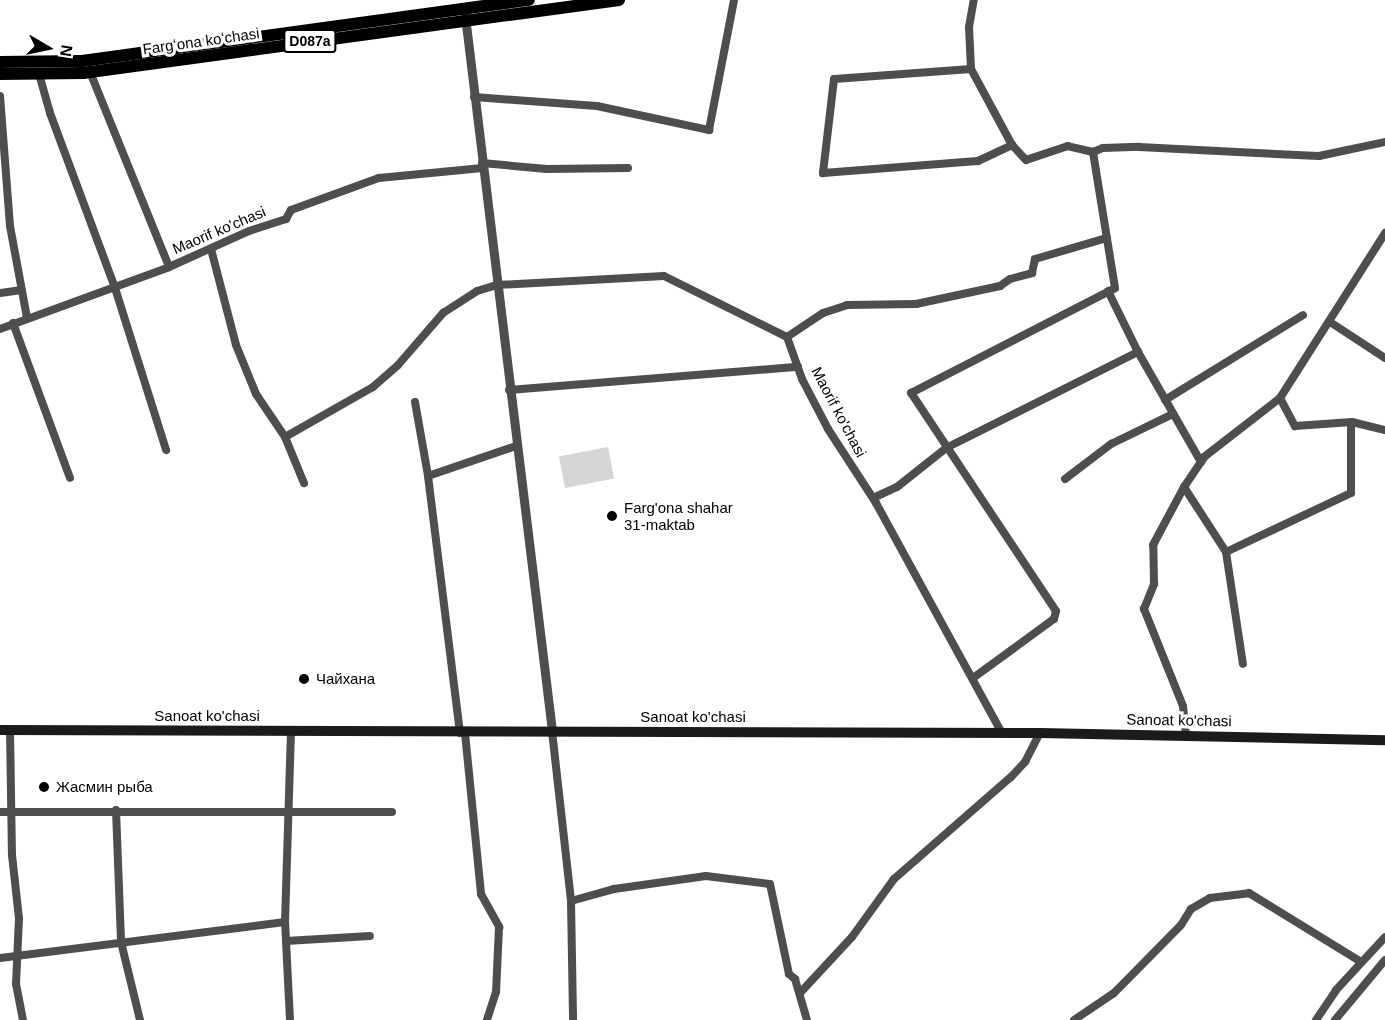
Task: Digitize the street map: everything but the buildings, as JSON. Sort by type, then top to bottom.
[{"type":"main road","name":"Fargʻona koʻchasi","points":[[0,74],[90,72],[529,0]]},
{"type":"main road","name":"Fargʻona koʻchasi","points":[[0,62],[82,61],[465,10],[619,0]]},
{"type":"main road","name":"Sanoat ko'chasi","points":[[5,730],[1040,733],[1385,740]]},
{"type":"street","points":[[474,97],[597,106],[709,130],[734,0]]},
{"type":"street","points":[[974,0],[969,27],[971,69],[1012,144],[1026,160],[1068,146],[1093,152],[1103,148],[1139,147],[1319,156],[1385,142]]},
{"type":"street","points":[[465,10],[571,901],[573,1020]]},
{"type":"street","points":[[971,69],[834,79],[823,173],[978,161],[1012,144]]},
{"type":"street","points":[[90,72],[170,267]]},
{"type":"street","points":[[39,74],[50,113],[116,288],[166,450]]},
{"type":"street","points":[[0,96],[10,226],[27,318]]},
{"type":"street","points":[[973,678],[1054,619],[1056,611],[911,393],[1115,288],[1093,152]]},
{"type":"street","name":"Maorif ko'chasi","points":[[0,329],[170,267],[286,219],[291,210],[379,178],[483,166],[547,169],[628,168]]},
{"type":"street","points":[[1186,735],[1183,706],[1144,609],[1154,584],[1153,545],[1184,487],[1201,462],[1280,398],[1385,233]]},
{"type":"street","points":[[285,437],[373,387],[453,304],[497,285],[664,276],[788,337],[823,313],[847,305],[916,304],[1000,286],[1010,279],[1032,273],[1035,259],[1107,238]]},
{"type":"street","points":[[211,249],[236,345],[256,394],[285,437],[304,483]]},
{"type":"street","points":[[0,293],[22,290]]},
{"type":"street","points":[[1108,291],[1138,352],[1201,462]]},
{"type":"street","points":[[1165,400],[1303,315]]},
{"type":"street","points":[[1330,322],[1385,358]]},
{"type":"street","points":[[14,323],[70,478]]},
{"type":"street","name":"Maorif ko'chasi","points":[[788,337],[798,367],[828,429],[873,498],[1002,733]]},
{"type":"street","points":[[873,498],[897,487],[946,448],[1138,352]]},
{"type":"street","points":[[509,390],[798,367]]},
{"type":"street","points":[[1280,398],[1295,426],[1351,423],[1385,430]]},
{"type":"street","points":[[415,402],[428,476],[463,733],[481,894],[499,927],[496,992],[487,1020]]},
{"type":"street","points":[[1065,479],[1112,444],[1173,414]]},
{"type":"street","points":[[1226,552],[1352,493],[1351,423]]},
{"type":"street","points":[[428,476],[516,446]]},
{"type":"street","points":[[1184,487],[1226,552],[1243,664]]},
{"type":"street","points":[[5,730],[19,918],[16,984],[23,1020]]},
{"type":"street","points":[[290,1020],[285,922],[291,732]]},
{"type":"street","points":[[800,993],[852,938],[894,879],[1011,777],[1040,733]]},
{"type":"street","points":[[116,810],[122,942],[140,1020]]},
{"type":"street","points":[[0,812],[116,810],[392,812]]},
{"type":"street","points":[[571,901],[614,889],[706,876],[770,884],[789,974],[800,993],[807,1020]]},
{"type":"street","points":[[1074,1020],[1114,993],[1180,925],[1191,909],[1210,898],[1249,893],[1361,962]]},
{"type":"street","points":[[0,958],[17,954],[285,922]]},
{"type":"street","points":[[286,941],[370,936]]},
{"type":"street","points":[[1316,1020],[1336,990],[1385,937]]},
{"type":"street","points":[[1335,1020],[1348,1000],[1385,960]]},
{"type":"street","points":[[1336,990],[1348,1000]]},
{"type":"shaded area","points":[[608,447],[614,478],[565,488],[559,457]]},
{"type":"place","name":"Farg'ona shahar 31-maktab","points":[[612,516]]},
{"type":"place","name":"Чайхана","points":[[304,679]]},
{"type":"place","name":"Жасмин рыба","points":[[44,787]]}]
